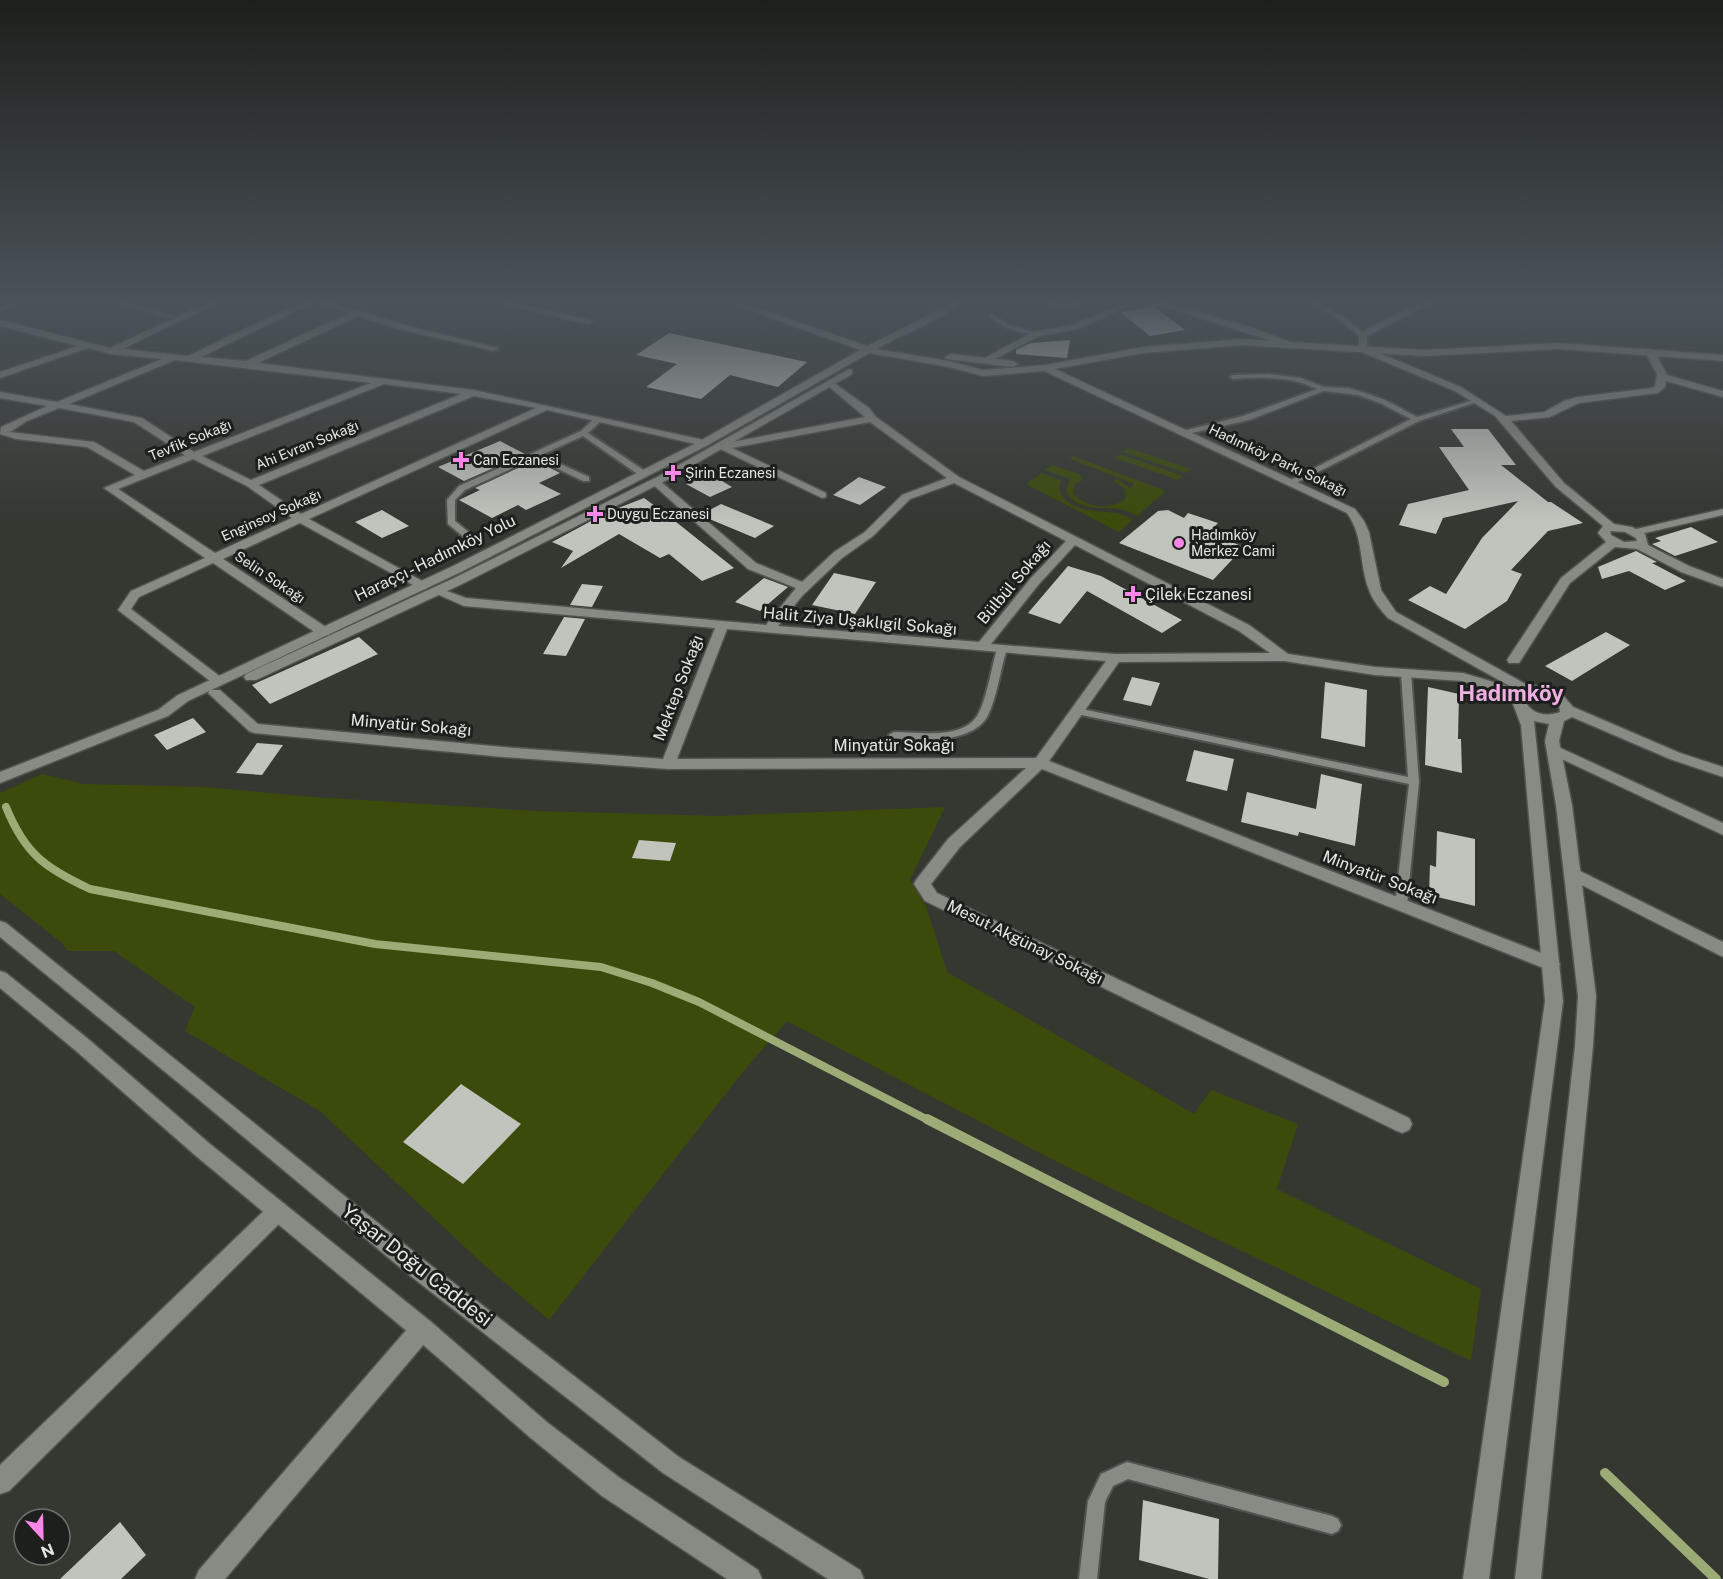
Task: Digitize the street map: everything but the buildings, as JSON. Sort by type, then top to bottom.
[{"type":"street","points":[[134,374],[23,419],[5,429],[5,434],[90,444],[143,475]]},
{"type":"street","points":[[324,374],[474,393],[721,447],[780,473],[822,495]]},
{"type":"street","name":"Haraççı - Hadımköy Yolu","points":[[217,687],[704,443],[833,374]]},
{"type":"street","points":[[0,778],[163,713],[436,591],[721,447],[842,374]]},
{"type":"street","name":"Hadımköy Parkı Sokağı","points":[[1058,374],[1343,507],[1356,516],[1361,523],[1372,583],[1377,600],[1383,608],[1523,698]]},
{"type":"street","points":[[1423,374],[1458,388],[1504,419],[1560,485],[1611,527],[1636,532],[1723,512]]},
{"type":"street","points":[[1504,419],[1546,415],[1568,402],[1578,400],[1655,391],[1660,387],[1663,377],[1661,374]]},
{"type":"street","points":[[1663,377],[1723,394]]},
{"type":"street","name":"Tevfik Sokağı","points":[[110,488],[383,381]]},
{"type":"street","points":[[830,382],[865,410],[872,419],[955,479],[1244,628],[1284,657]]},
{"type":"street","name":"Ahi Evran Sokağı","points":[[251,484],[474,393]]},
{"type":"street","name":"Halit Ziya Uşaklıgil Sokağı","points":[[0,395],[132,418],[192,455],[251,484],[299,518],[422,586],[464,602],[768,630],[1115,658],[1284,657],[1406,673],[1463,677],[1523,698]]},
{"type":"street","name":"Enginsoy Sokağı","points":[[217,687],[124,610],[135,594],[546,407]]},
{"type":"street","points":[[721,447],[872,419]]},
{"type":"street","points":[[768,630],[804,587],[838,555],[869,534],[906,497],[955,479]]},
{"type":"street","points":[[655,482],[752,566],[804,587]]},
{"type":"street","name":"Selin Sokağı","points":[[110,488],[324,632]]},
{"type":"street","points":[[1611,527],[1605,529],[1604,533],[1613,542],[1622,545],[1639,545],[1685,569],[1723,583]]},
{"type":"street","points":[[1636,532],[1644,540],[1639,545]]},
{"type":"street","name":"Bülbül Sokağı","points":[[981,648],[1035,581],[1074,539]]},
{"type":"street","points":[[1515,660],[1565,581],[1613,542]]},
{"type":"street","name":"Mektep Sokağı","points":[[668,764],[722,626]]},
{"type":"street","name":"Mesut Akgünay Sokağı","points":[[1115,658],[1040,763],[954,843],[922,884],[931,897],[1402,1124]]},
{"type":"street","name":"Minyatür Sokağı","points":[[217,687],[254,728],[502,752],[668,764],[1040,763],[1551,964]]},
{"type":"street","points":[[1523,698],[1541,690],[1556,696],[1566,705],[1552,741],[1564,805],[1587,996],[1584,1046],[1528,1579]]},
{"type":"street","points":[[1523,698],[1536,717],[1563,715],[1723,772]]},
{"type":"street","points":[[1476,1579],[1554,1000],[1533,768],[1523,698]]},
{"type":"street","points":[[1554,750],[1723,829]]},
{"type":"street","points":[[1572,873],[1723,950]]},
{"type":"street","name":"Yaşar Doğu Caddesi","points":[[0,928],[198,1087],[416,1267],[671,1465],[851,1579]]},
{"type":"street","points":[[0,978],[422,1329],[540,1431],[611,1487],[749,1579]]},
{"type":"street","points":[[0,1482],[278,1211]]},
{"type":"street","points":[[208,1579],[422,1329]]},
{"type":"lane","points":[[1233,377],[1270,375],[1292,377],[1323,389],[1358,391],[1388,402],[1416,419]]},
{"type":"lane","points":[[1186,433],[1246,418],[1323,389]]},
{"type":"lane","points":[[1292,483],[1416,419],[1477,400]]},
{"type":"lane","points":[[468,536],[451,522],[451,500],[462,488],[585,433],[599,419]]},
{"type":"lane","points":[[585,433],[642,473]]},
{"type":"lane","points":[[536,455],[586,479]]},
{"type":"lane","points":[[894,735],[938,736],[962,732],[981,717],[1002,650]]},
{"type":"lane","points":[[1401,905],[1414,782],[1406,673]]},
{"type":"lane","points":[[1077,711],[1414,782]]},
{"type":"lane","points":[[1088,1579],[1097,1501],[1107,1480],[1127,1470],[1332,1525]]},
{"type":"green space","points":[[1129,448],[1191,469],[1186,473],[1123,452]]},
{"type":"green space","points":[[1120,454],[1183,476],[1178,480],[1115,458]]},
{"type":"green space","points":[[1073,456],[1166,491],[1137,516],[1119,509],[1082,505],[1070,497],[1066,491],[1070,479],[1045,470],[1052,465],[1079,474],[1083,479],[1074,485],[1073,493],[1091,505],[1113,505],[1126,498],[1125,489],[1114,481],[1117,479],[1130,488],[1135,484],[1070,459]]},
{"type":"green space","points":[[1042,473],[1062,481],[1059,486],[1061,495],[1073,505],[1133,519],[1119,532],[1026,484]]},
{"type":"green space","points":[[42,774],[84,784],[206,787],[314,797],[536,811],[719,816],[945,807],[910,880],[926,906],[947,972],[1194,1114],[1211,1090],[1298,1124],[1277,1189],[1481,1289],[1471,1361],[1065,1166],[787,1021],[742,1073],[549,1320],[483,1264],[320,1111],[185,1031],[195,1007],[114,951],[68,951],[62,943],[0,894],[0,793]]},
{"type":"waterway","points":[[6,807],[21,837],[38,858],[61,874],[90,889],[375,944],[601,967],[652,983],[699,1002],[930,1121]]},
{"type":"waterway","points":[[927,1119],[1444,1382]]},
{"type":"waterway","points":[[1605,1473],[1716,1579]]},
{"type":"place","name":"Can Eczanesi","points":[[461,460]]},
{"type":"place","name":"Şirin Eczanesi","points":[[673,473]]},
{"type":"place","name":"Duygu Eczanesi","points":[[595,514]]},
{"type":"place","name":"Hadımköy Merkez Cami","points":[[1179,543]]},
{"type":"place","name":"Çilek Eczanesi","points":[[1133,594]]},
{"type":"district","name":"Hadımköy","points":[[1511,693]]}]
